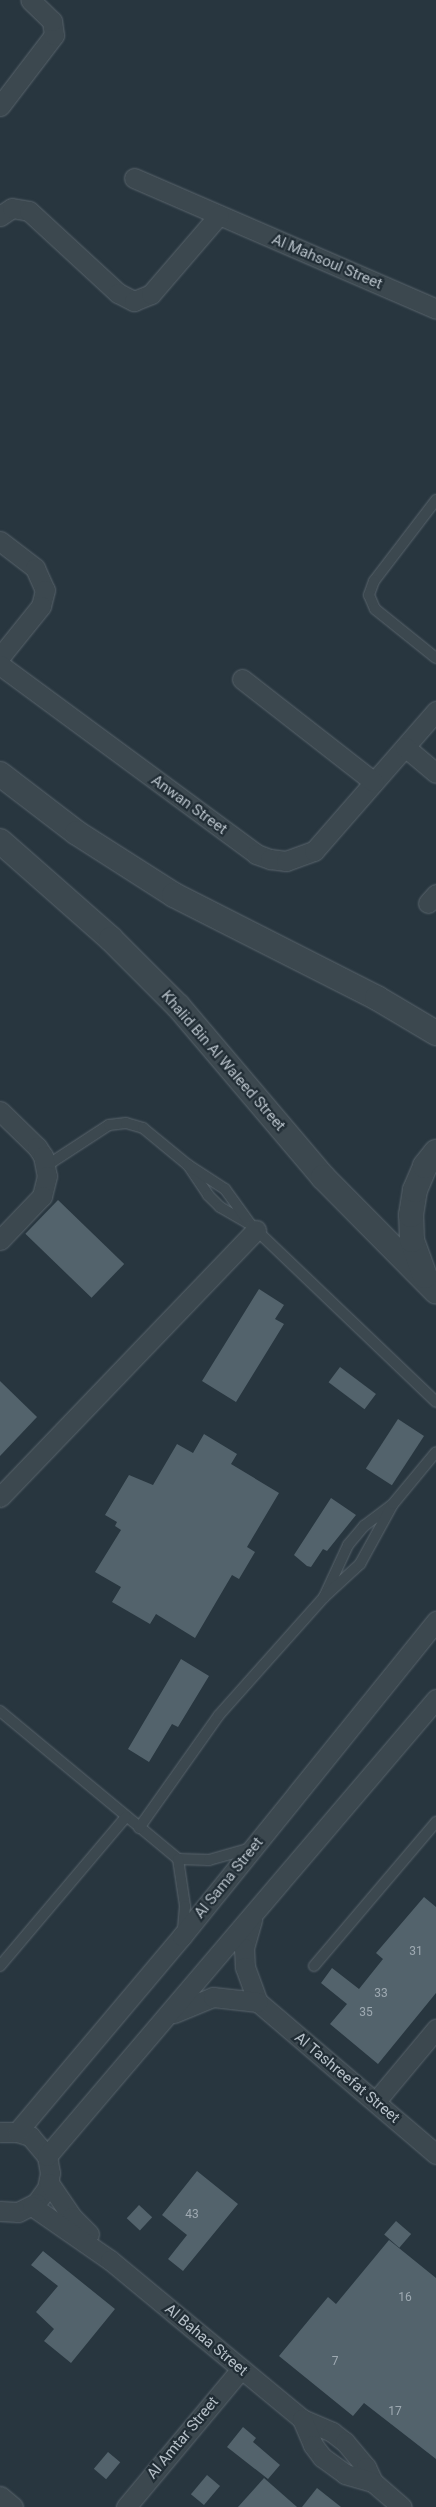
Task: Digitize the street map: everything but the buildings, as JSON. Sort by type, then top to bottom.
[{"type":"street","points":[[0,106],[54,34],[52,21],[30,0]]},
{"type":"street","name":"Al Mahsoul Street","points":[[134,178],[436,308]]},
{"type":"street","points":[[0,216],[12,208],[29,211],[118,293],[134,301],[151,294],[219,215]]},
{"type":"street","points":[[0,657],[41,606],[45,590],[35,568],[2,548]]},
{"type":"street","name":"Anwan Street","points":[[0,665],[256,854],[270,860],[286,861],[314,851],[436,711]]},
{"type":"street","points":[[242,679],[374,782]]},
{"type":"street","points":[[404,747],[436,773]]},
{"type":"street","points":[[0,774],[77,833],[174,895],[377,998],[436,1033]]},
{"type":"street","name":"Khalid Bin Al Waleed Street","points":[[0,841],[111,939],[178,1006],[323,1177],[434,1289]]},
{"type":"street","points":[[0,1111],[37,1147],[46,1166],[46,1181],[42,1196],[0,1240]]},
{"type":"street","points":[[434,1289],[419,1265],[412,1240],[411,1215],[415,1190],[425,1166],[436,1152]]},
{"type":"street","points":[[0,1497],[253,1227]]},
{"type":"street","name":"Al Sama Street","points":[[7,2129],[182,1936],[436,1621]]},
{"type":"street","points":[[47,2156],[435,1704]]},
{"type":"street","name":"Al Tashreefat Street","points":[[255,1912],[244,1948],[245,1967],[258,2002],[436,2154]]},
{"type":"street","points":[[166,2017],[197,2001],[213,1997],[258,2002]]},
{"type":"street","points":[[376,2101],[436,2029]]},
{"type":"street","points":[[1,2213],[18,2212],[32,2206],[41,2198],[49,2182],[47,2156],[30,2136],[7,2129]]},
{"type":"street","name":"Al Bahaa Street","points":[[49,2182],[72,2217],[110,2260]]},
{"type":"street","name":"Al Bahaa Street","points":[[32,2206],[110,2260],[302,2419],[332,2432],[346,2442],[357,2454],[373,2482],[402,2507]]},
{"type":"street","name":"Al Amtar Street","points":[[126,2507],[241,2369]]},
{"type":"street","name":"Al Bahaa Street","points":[[302,2419],[313,2445],[322,2457],[345,2474],[373,2482]]},
{"type":"street","points":[[0,2496],[13,2507]]},
{"type":"lane","points":[[436,500],[374,581],[369,595],[376,608],[436,658]]},
{"type":"lane","points":[[46,1166],[101,1129],[126,1123],[150,1133],[188,1165],[225,1189],[253,1227],[436,1402]]},
{"type":"lane","points":[[188,1165],[208,1195],[220,1207],[253,1227]]},
{"type":"lane","points":[[139,1828],[219,1715],[324,1596],[360,1564],[394,1504],[436,1452]]},
{"type":"lane","points":[[324,1596],[348,1545],[364,1526],[394,1504]]},
{"type":"lane","points":[[0,1711],[178,1859],[225,1857],[255,1846]]},
{"type":"lane","points":[[0,1966],[126,1817]]},
{"type":"lane","points":[[314,1966],[436,1822]]},
{"type":"lane","points":[[178,1859],[185,1906],[182,1936]]}]
